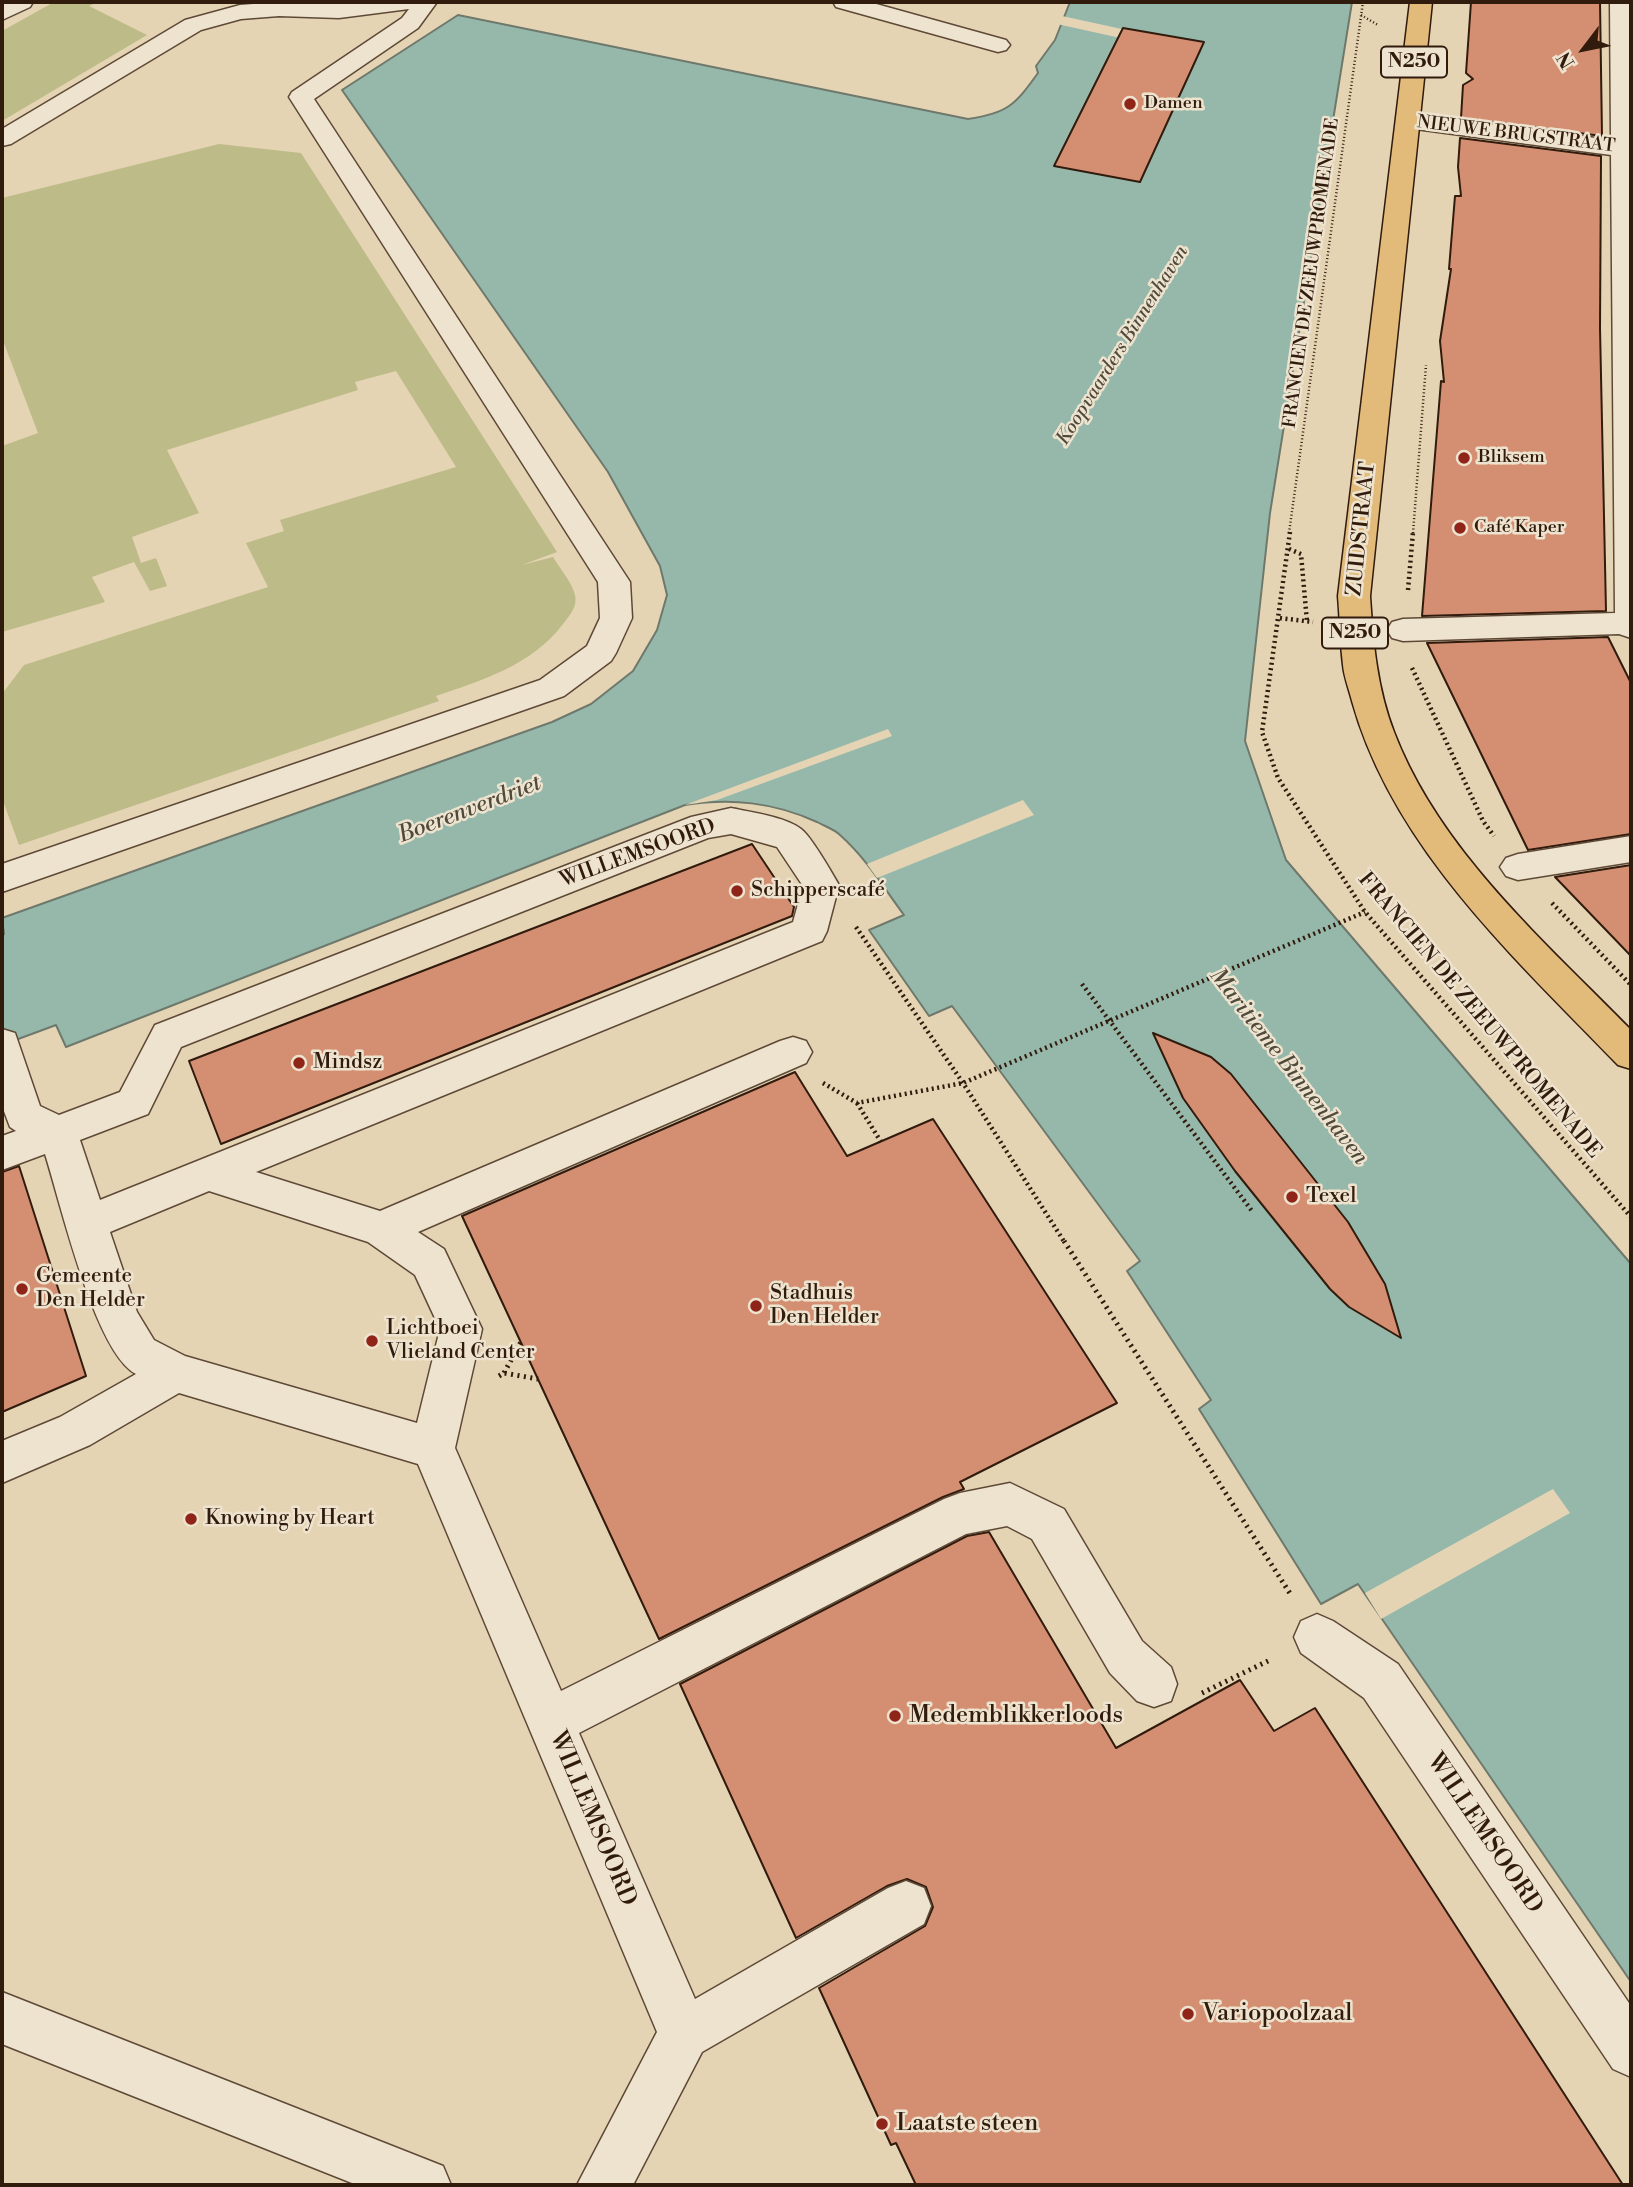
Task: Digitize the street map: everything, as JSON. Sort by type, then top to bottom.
[{"type":"main road","name":"N250","points":[[1408,121],[1421,2]]},
{"type":"main road","name":"ZUIDSTRAAT","points":[[1408,121],[1354,596],[1358,667],[1369,709],[1384,747],[1423,824],[1479,893],[1631,1054]]},
{"type":"street","points":[[2,13],[22,2]]},
{"type":"street","points":[[2,139],[194,25],[240,12],[279,9],[339,11],[411,2]]},
{"type":"street","points":[[2,878],[552,688],[600,653],[616,618],[614,582],[300,97],[410,23],[426,2]]},
{"type":"street","points":[[844,2],[998,45]]},
{"type":"street","points":[[1403,630],[1630,625],[1621,2]]},
{"type":"street","name":"NIEUWE BRUGSTRAAT","points":[[1408,121],[1625,149]]},
{"type":"street","name":"WILLEMSOORD","points":[[41,1124],[134,1103],[168,1036],[703,826],[730,821],[763,828],[789,838],[821,885],[809,931],[89,1222]]},
{"type":"street","points":[[1518,866],[1631,849]]},
{"type":"street","points":[[2,1044],[89,1222],[118,1319],[139,1354],[176,1373],[433,1448],[461,1329],[430,1262],[381,1229],[208,1174]]},
{"type":"street","points":[[381,1229],[793,1052]]},
{"type":"street","points":[[2,1153],[41,1124]]},
{"type":"street","points":[[2,1462],[75,1431],[176,1373]]},
{"type":"street","name":"WILLEMSOORD","points":[[433,1448],[684,2034]]},
{"type":"street","points":[[550,1722],[960,1514],[1010,1504],[1048,1524],[1126,1657],[1154,1684]]},
{"type":"street","name":"WILLEMSOORD","points":[[1317,1637],[1381,1681],[1631,2051]]},
{"type":"street","points":[[604,2185],[684,2034],[906,1906]]},
{"type":"street","points":[[2,2018],[424,2185]]},
{"type":"path","name":"FRANCIEN DE ZEEUWPROMENADE","points":[[1363,2],[1262,732],[1278,778],[1365,912],[1631,1217]]},
{"type":"path","points":[[1426,359],[1403,630],[1407,658],[1483,821],[1518,866],[1631,985]]},
{"type":"path","points":[[1279,618],[1307,622],[1301,554],[1289,549]]},
{"type":"path","points":[[857,1103],[963,1083],[1365,912]]},
{"type":"path","points":[[849,917],[950,1063],[1317,1637],[1202,1693],[1184,1696],[1154,1684]]},
{"type":"path","points":[[1082,984],[1252,1211]]},
{"type":"path","points":[[793,1052],[804,1072],[857,1103],[881,1142]]},
{"type":"path","points":[[521,1342],[504,1373],[538,1379]]},
{"type":"shaded area","points":[[54,2],[98,2],[89,6],[147,35],[2,121],[2,31]]},
{"type":"shaded area","points":[[219,144],[301,153],[557,552],[522,565],[553,557],[571,585],[575,603],[551,638],[522,661],[436,696],[439,701],[19,845],[2,798],[2,694],[24,665],[268,587],[246,543],[284,531],[280,520],[456,467],[396,371],[355,382],[358,390],[167,450],[199,513],[132,537],[141,563],[156,558],[167,586],[150,591],[134,562],[92,577],[105,602],[2,632],[2,446],[38,433],[2,338],[2,198]]},
{"type":"water","points":[[1070,2],[1352,2],[1270,513],[1245,741],[1286,860],[1631,1264],[1631,1982],[1358,1584],[1321,1604],[1199,1409],[1211,1400],[1127,1271],[1140,1261],[952,1006],[929,1016],[869,930],[904,915],[858,853],[832,829],[801,815],[752,803],[685,805],[66,1047],[56,1025],[2,1045],[2,918],[552,722],[591,704],[633,671],[657,630],[667,595],[660,566],[608,472],[342,90],[458,15],[968,119],[1002,110],[1023,93],[1038,73],[1036,66],[1055,40]]},
{"type":"pier","points":[[1062,16],[1131,31],[1125,39],[1057,24]]},
{"type":"pier","points":[[888,729],[892,736],[717,800],[685,805]]},
{"type":"pier","points":[[1023,800],[1034,815],[877,878],[867,864]]},
{"type":"pier","points":[[1553,1489],[1570,1513],[1381,1619],[1365,1593]]},
{"type":"building","points":[[1471,2],[1600,2],[1602,136],[1461,118],[1463,85],[1473,79],[1466,73]]},
{"type":"building","name":"Damen","points":[[1123,28],[1204,42],[1140,182],[1054,166]]},
{"type":"building","points":[[1460,138],[1601,156],[1600,328],[1606,611],[1422,616],[1441,381],[1444,382],[1440,341],[1451,269],[1455,196],[1461,196],[1458,167]]},
{"type":"building","points":[[1608,637],[1631,683],[1631,834],[1528,850],[1427,643]]},
{"type":"building","points":[[752,844],[794,907],[792,916],[221,1144],[189,1061]]},
{"type":"building","points":[[1631,865],[1631,956],[1555,877]]},
{"type":"building","name":"Texel","points":[[1153,1033],[1211,1057],[1231,1074],[1348,1222],[1385,1284],[1401,1338],[1349,1307],[1330,1289],[1235,1171],[1183,1098]]},
{"type":"building","points":[[795,1072],[847,1156],[933,1119],[1117,1403],[960,1482],[964,1489],[659,1639],[462,1216]]},
{"type":"building","points":[[19,1166],[86,1376],[2,1412],[2,1172]]},
{"type":"building","points":[[989,1532],[1116,1748],[1240,1680],[1274,1731],[1315,1708],[1623,2185],[916,2185],[896,2143],[891,2145],[819,1988],[925,1926],[933,1907],[926,1887],[907,1879],[887,1886],[796,1938],[680,1684],[967,1536]]},
{"type":"place","name":"Damen","points":[[1130,104]]},
{"type":"place","name":"Bliksem","points":[[1464,458]]},
{"type":"place","name":"Café Kaper","points":[[1460,528]]},
{"type":"place","name":"Schipperscafé","points":[[737,891]]},
{"type":"place","name":"Mindsz","points":[[299,1063]]},
{"type":"place","name":"Texel","points":[[1292,1197]]},
{"type":"place","name":"Gemeente Den Helder","points":[[22,1289]]},
{"type":"place","name":"Stadhuis Den Helder","points":[[756,1306]]},
{"type":"place","name":"Lichtboei Vlieland Center","points":[[372,1341]]},
{"type":"place","name":"Knowing by Heart","points":[[191,1519]]},
{"type":"place","name":"Medemblikkerloods","points":[[895,1716]]},
{"type":"place","name":"Variopoolzaal","points":[[1188,2014]]},
{"type":"place","name":"Laatste steen","points":[[882,2124]]},
{"type":"water label","name":"Koopvaarders Binnenhaven","points":[[1123,346]]},
{"type":"water label","name":"Boerenverdriet","points":[[470,810]]},
{"type":"water label","name":"Maritieme Binnenhaven","points":[[1288,1067]]}]
